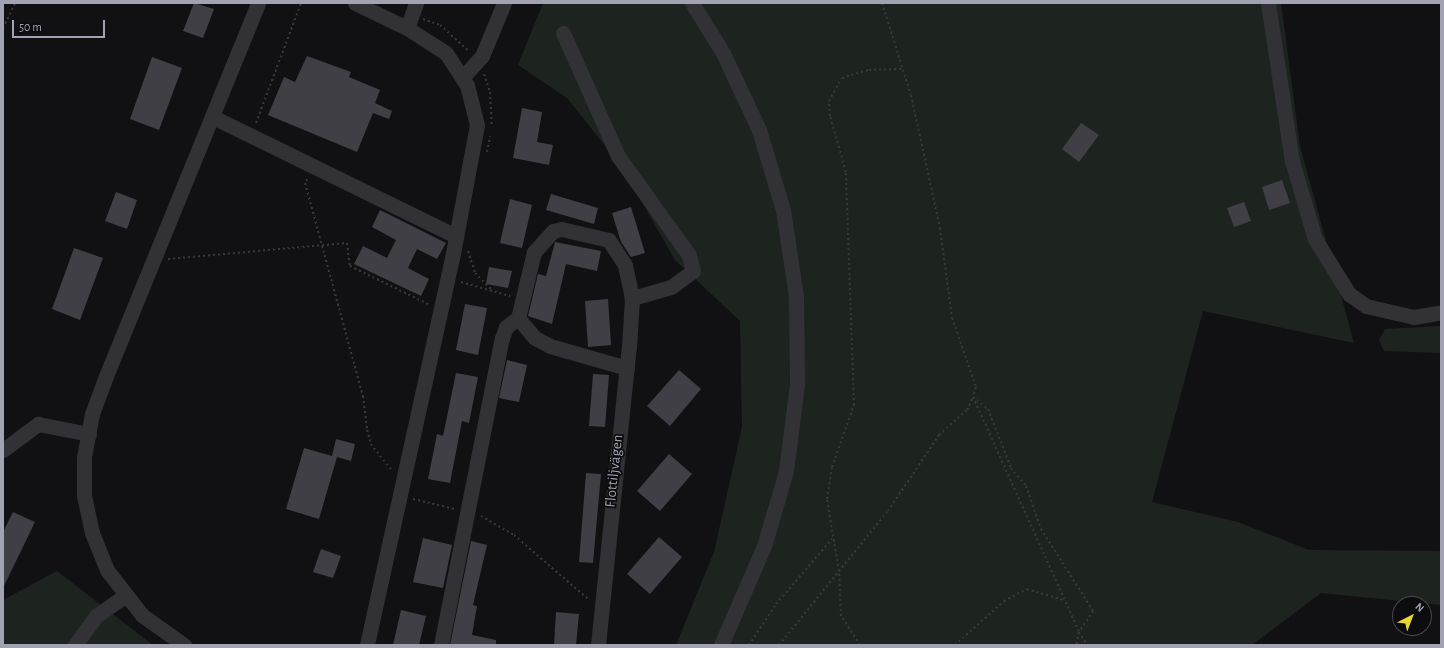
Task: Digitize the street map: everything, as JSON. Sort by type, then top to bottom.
[{"type":"street","points":[[184,645],[142,615],[125,596],[107,570],[92,533],[84,495],[89,434],[106,376],[213,117],[258,3]]},
{"type":"street","points":[[354,3],[407,28],[446,54],[463,77],[475,106],[477,125],[441,310],[367,645]]},
{"type":"street","points":[[407,28],[416,3]]},
{"type":"street","points":[[463,77],[482,56],[504,3]]},
{"type":"street","points":[[692,3],[723,53],[759,130],[783,210],[796,296],[797,384],[786,471],[764,546],[721,645]]},
{"type":"street","points":[[1268,3],[1292,161],[1315,239],[1349,294],[1366,306],[1414,317],[1441,312]]},
{"type":"street","points":[[441,645],[502,338],[506,327],[518,318],[521,300],[534,252],[544,239],[561,229],[609,240],[625,265],[632,298],[671,287],[693,271],[689,255],[618,156],[563,33]]},
{"type":"street","points":[[213,117],[456,236]]},
{"type":"street","name":"Flottiljvägen","points":[[598,645],[627,368],[632,298]]},
{"type":"street","points":[[518,318],[535,338],[550,346],[627,368]]},
{"type":"street","points":[[3,450],[38,424],[89,434]]},
{"type":"street","points":[[75,645],[96,616],[125,596]]},
{"type":"path","points":[[3,28],[14,3]]},
{"type":"path","points":[[251,135],[301,3]]},
{"type":"path","points":[[779,645],[903,491],[939,435],[967,410],[976,386],[952,318],[940,228],[904,69],[882,3]]},
{"type":"path","points":[[860,645],[841,616],[839,571],[832,539],[826,499],[832,467],[854,404],[846,172],[830,116],[829,101],[842,78],[869,70],[904,69]]},
{"type":"path","points":[[312,166],[305,183],[361,390],[371,444],[389,469],[404,480]]},
{"type":"path","points":[[456,236],[467,246],[475,272],[493,291]]},
{"type":"path","points":[[156,256],[170,260],[347,243],[350,266],[441,310]]},
{"type":"path","points":[[459,282],[521,300]]},
{"type":"path","points":[[973,397],[1062,600],[1087,645]]},
{"type":"path","points":[[973,397],[988,409],[1011,468],[1026,486],[1041,529],[1093,611],[1079,632],[1076,645]]},
{"type":"path","points":[[412,498],[496,522],[601,607]]},
{"type":"path","points":[[749,645],[776,604],[832,539]]},
{"type":"path","points":[[955,645],[1004,601],[1027,589],[1062,600]]},
{"type":"shaded area","points":[[543,3],[1281,3],[1300,146],[1354,343],[1203,311],[1152,502],[1238,522],[1309,550],[1441,551],[1441,605],[1432,604],[1432,596],[1392,596],[1392,600],[1321,593],[1252,645],[676,645],[714,552],[742,427],[740,321],[675,260],[622,167],[567,98],[518,65]]},
{"type":"shaded area","points":[[1441,326],[1441,353],[1384,351],[1379,340],[1385,329]]},
{"type":"shaded area","points":[[57,571],[153,645],[3,645],[3,600]]},
{"type":"building","points":[[194,3],[214,9],[203,38],[183,31]]},
{"type":"building","points":[[307,56],[351,72],[349,77],[380,90],[375,103],[392,111],[389,119],[373,113],[357,152],[268,115],[284,77],[295,82]]},
{"type":"building","points":[[152,57],[182,68],[159,130],[130,119]]},
{"type":"building","points":[[522,108],[542,112],[537,142],[553,145],[549,165],[513,158]]},
{"type":"building","points":[[1081,123],[1099,135],[1079,162],[1062,149]]},
{"type":"building","points":[[1282,180],[1290,203],[1269,210],[1262,187]]},
{"type":"building","points":[[116,192],[137,200],[127,229],[105,221]]},
{"type":"building","points":[[551,194],[598,208],[594,224],[546,210]]},
{"type":"building","points":[[510,199],[532,205],[522,248],[500,243]]},
{"type":"building","points":[[1244,202],[1251,221],[1234,227],[1227,208]]},
{"type":"building","points":[[631,207],[645,253],[631,257],[621,242],[612,213]]},
{"type":"building","points":[[380,210],[446,243],[437,259],[417,249],[408,268],[429,279],[421,296],[354,264],[363,246],[387,258],[396,240],[372,227]]},
{"type":"building","points":[[555,242],[601,251],[597,271],[566,264],[552,324],[528,316],[538,274],[546,276]]},
{"type":"building","points":[[74,248],[103,258],[80,320],[52,309]]},
{"type":"building","points":[[489,267],[512,271],[508,288],[486,284]]},
{"type":"building","points":[[608,299],[611,345],[588,347],[585,301]]},
{"type":"building","points":[[465,304],[487,308],[478,355],[456,350]]},
{"type":"building","points":[[507,360],[527,365],[519,402],[499,398]]},
{"type":"building","points":[[679,370],[701,389],[670,426],[647,406]]},
{"type":"building","points":[[456,373],[478,377],[469,423],[462,421],[450,483],[428,479],[437,434],[443,436]]},
{"type":"building","points":[[593,374],[609,375],[605,427],[589,426]]},
{"type":"building","points":[[336,439],[355,444],[351,461],[337,457],[319,519],[286,509],[304,448],[332,456]]},
{"type":"building","points":[[669,454],[692,474],[660,511],[637,491]]},
{"type":"building","points":[[586,473],[601,474],[593,563],[579,562]]},
{"type":"building","points":[[13,512],[35,522],[3,588],[3,532]]},
{"type":"building","points":[[659,537],[682,557],[650,594],[627,574]]},
{"type":"building","points":[[423,538],[452,545],[443,588],[413,582]]},
{"type":"building","points":[[471,541],[487,545],[473,605],[477,606],[472,635],[496,640],[496,645],[450,645]]},
{"type":"building","points":[[321,549],[341,556],[333,578],[313,572]]},
{"type":"building","points":[[401,610],[426,616],[419,645],[393,645]]},
{"type":"building","points":[[556,612],[579,614],[576,645],[554,645]]}]
